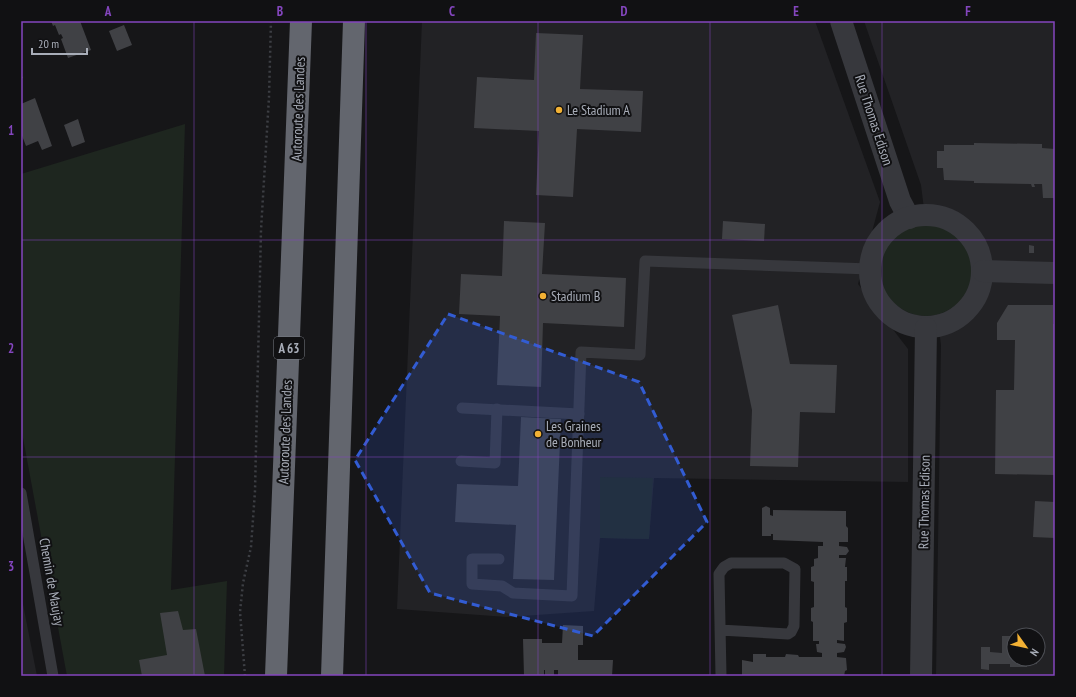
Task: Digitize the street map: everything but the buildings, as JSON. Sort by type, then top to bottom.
[{"type":"highway","name":"Autoroute des Landes","points":[[276,676],[301,21]]},
{"type":"highway","points":[[332,676],[354,21]]},
{"type":"street","name":"Rue Thomas Edison","points":[[841,21],[900,201],[908,218]]},
{"type":"street","points":[[924,215],[937,216],[950,220],[970,235],[977,246],[983,271],[978,293],[966,311],[948,324],[926,328],[904,323],[886,310],[874,291],[870,269],[873,252],[881,238],[894,226],[908,218],[924,215]]},
{"type":"street","points":[[983,271],[1055,273]]},
{"type":"street","name":"Rue Thomas Edison","points":[[921,676],[926,328]]},
{"type":"lane","points":[[499,559],[472,559],[472,584],[502,586],[513,593],[572,596],[581,352],[640,355],[645,260],[870,269]]},
{"type":"lane","points":[[462,408],[579,414]]},
{"type":"lane","points":[[461,461],[495,463],[498,409]]},
{"type":"lane","name":"Chemin de Maujay","points":[[21,493],[53,676]]},
{"type":"lane","points":[[720,630],[788,634],[791,632],[794,626],[795,569],[784,563],[731,563],[724,567],[719,574],[720,630],[721,676]]},
{"type":"path","points":[[245,676],[240,612],[243,583],[251,547],[255,491],[261,230],[269,97],[271,21]]},
{"type":"path","points":[[21,78],[24,74]]},
{"type":"highlighted area","points":[[448,314],[639,382],[707,522],[593,636],[430,593],[355,460]]},
{"type":"shaded area","points":[[422,21],[815,21],[880,202],[858,284],[908,349],[908,482],[654,478],[649,539],[600,538],[594,611],[507,617],[397,609]]},
{"type":"shaded area","points":[[864,21],[1055,21],[1055,676],[936,676],[941,345],[921,185]]},
{"type":"shaded area","points":[[185,124],[171,590],[227,581],[224,676],[67,676],[21,427],[21,174]]},
{"type":"shaded area","points":[[926,224],[944,228],[958,238],[968,252],[972,270],[968,288],[958,302],[944,312],[926,316],[908,312],[894,302],[884,288],[880,270],[884,252],[894,238],[908,228]]},
{"type":"shaded area","points":[[600,477],[653,478],[649,539],[600,538]]},
{"type":"shaded area","points":[[21,594],[37,676],[21,676]]},
{"type":"place","name":"Le Stadium A","points":[[559,110]]},
{"type":"place","name":"Stadium B","points":[[543,296]]},
{"type":"place","name":"Les Graines de Bonheur","points":[[538,434]]}]
